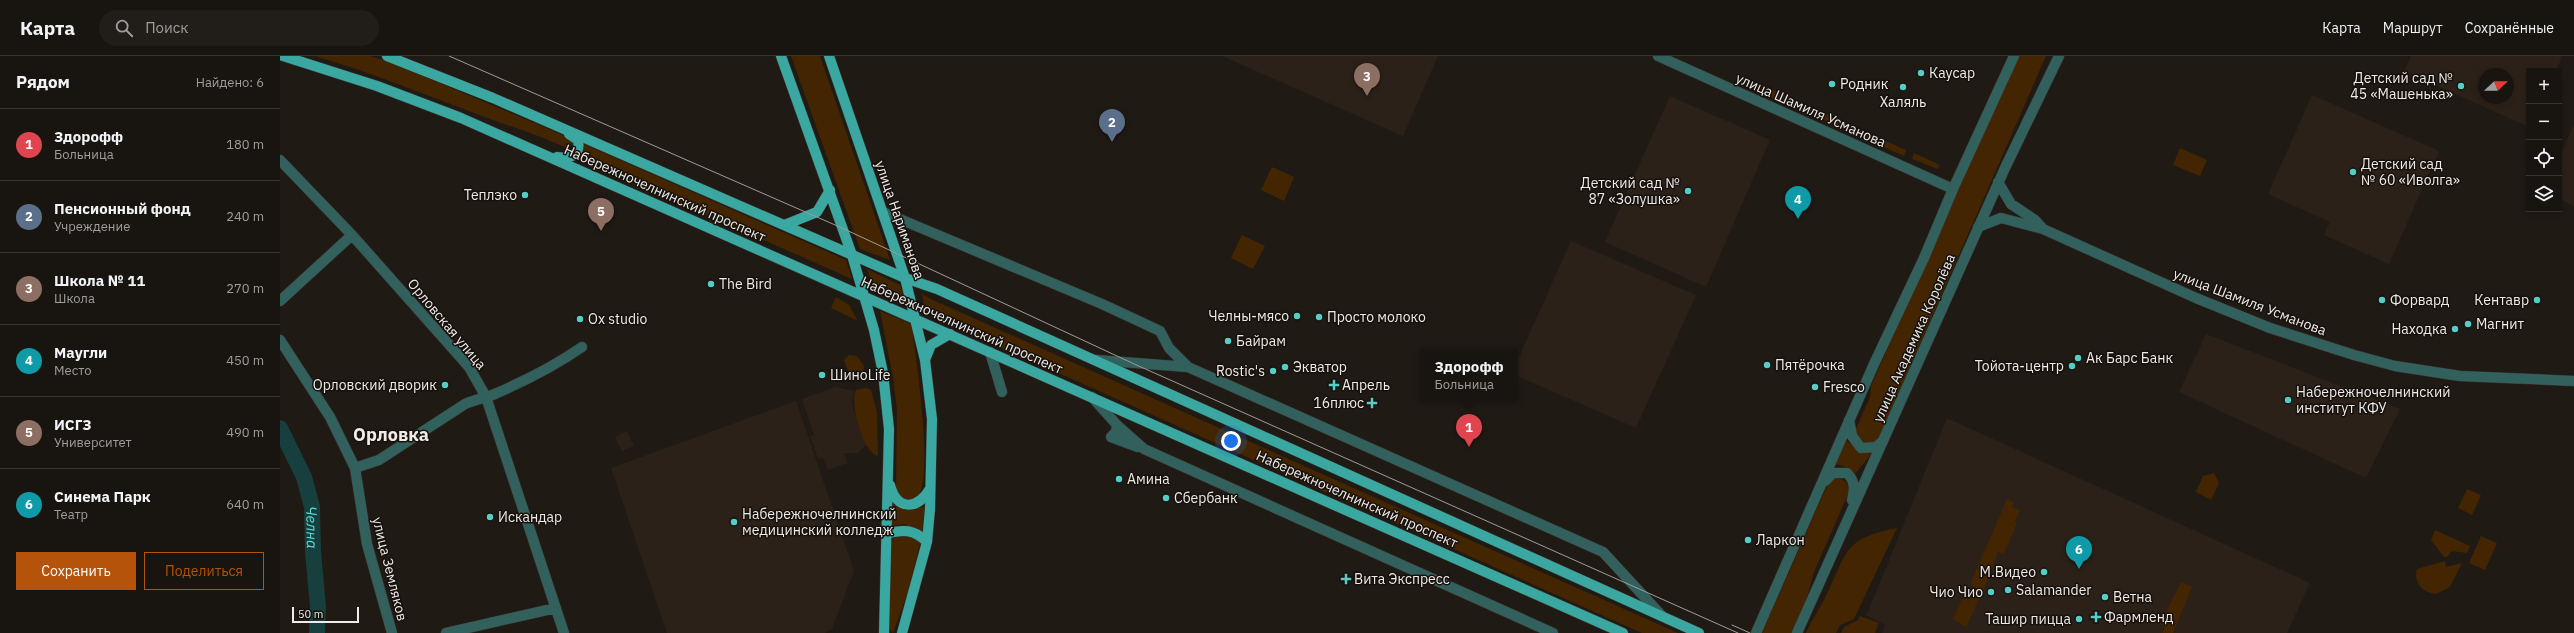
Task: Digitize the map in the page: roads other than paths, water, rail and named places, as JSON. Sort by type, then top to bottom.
[{"type":"main road","name":"Набережночелнинский проспект","points":[[283,56],[422,101],[1623,633]]},
{"type":"main road","name":"Набережночелнинский проспект","points":[[387,56],[787,224],[905,278],[937,289],[1088,359],[1698,633]]},
{"type":"main road","name":"улица Нариманова","points":[[829,56],[905,278],[917,320],[925,360],[932,419],[931,487],[927,542],[902,633]]},
{"type":"main road","points":[[783,58],[852,255],[865,298],[883,373],[889,428],[889,481],[886,534],[884,633]]},
{"type":"main road","points":[[549,157],[569,158],[576,155],[579,147],[578,140],[561,128]]},
{"type":"main road","points":[[787,224],[817,212],[830,190]]},
{"type":"main road","points":[[925,360],[931,345],[950,334]]},
{"type":"main road","points":[[889,481],[893,496],[902,504],[914,504],[924,499],[931,487]]},
{"type":"main road","points":[[886,534],[909,530],[919,534],[927,542]]},
{"type":"street","name":"улица Шамиля Усманова","points":[[1658,56],[1953,189]]},
{"type":"street","name":"улица Академика Королёва","points":[[1756,633],[1849,420],[1924,258],[1953,189],[2014,56]]},
{"type":"street","name":"улица Академика Королёва","points":[[1797,633],[1998,182],[2059,56]]},
{"type":"street","name":"Орловская улица","points":[[280,160],[352,235],[469,367],[486,397],[564,633]]},
{"type":"street","name":"улица Шамиля Усманова","points":[[1998,182],[2011,204],[2035,220],[2043,229]]},
{"type":"street","points":[[883,212],[1080,294],[1160,331],[1169,348],[1188,367]]},
{"type":"street","name":"улица Шамиля Усманова","points":[[1978,227],[2001,218],[2043,229],[2196,298],[2270,328],[2341,352],[2395,366],[2460,376],[2574,381]]},
{"type":"street","points":[[280,302],[352,235]]},
{"type":"street","name":"улица Земляков","points":[[280,340],[330,417],[355,468],[366,544],[392,633]]},
{"type":"street","points":[[355,468],[379,460],[465,404],[496,394],[559,363],[582,347]]},
{"type":"street","points":[[990,352],[1002,392]]},
{"type":"street","points":[[1088,359],[1188,367],[1603,552],[1664,619]]},
{"type":"street","points":[[1092,397],[1117,425],[1144,449],[1553,633]]},
{"type":"street","points":[[1849,420],[1852,436],[1861,448],[1876,448],[1883,440]]},
{"type":"street","points":[[1820,486],[1833,473],[1847,473],[1853,478],[1854,491],[1847,520]]},
{"type":"street","points":[[446,633],[556,608]]},
{"type":"street","points":[[1750,633],[1760,623]]},
{"type":"waterway","name":"Челна","points":[[280,428],[304,477],[312,507],[313,552],[318,607],[317,633]]},
{"type":"tram line","points":[[449,56],[842,228],[1132,363],[1738,633]]},
{"type":"tram line","points":[[1732,625],[1750,633]]},
{"type":"place","name":"Каусар","points":[[1921,73]]},
{"type":"place","name":"Родник","points":[[1832,84]]},
{"type":"place","name":"Детский сад № 45 «Машенька»","points":[[2461,86]]},
{"type":"place","name":"Халяль","points":[[1903,87]]},
{"type":"place","name":"Школа № 11","points":[[1367,96]]},
{"type":"place","name":"Пенсионный фонд","points":[[1112,142]]},
{"type":"place","name":"Детский сад № 60 «Иволга»","points":[[2353,172]]},
{"type":"place","name":"Детский сад № 87 «Золушка»","points":[[1688,191]]},
{"type":"place","name":"Теплэко","points":[[525,195]]},
{"type":"place","name":"Маугли","points":[[1798,219]]},
{"type":"place","name":"ИСГЗ","points":[[601,231]]},
{"type":"place","name":"The Bird","points":[[711,284]]},
{"type":"place","name":"Форвард","points":[[2382,300]]},
{"type":"place","name":"Кентавр","points":[[2537,300]]},
{"type":"place","name":"Челны-мясо","points":[[1297,316]]},
{"type":"place","name":"Просто молоко","points":[[1319,317]]},
{"type":"place","name":"Ox studio","points":[[580,319]]},
{"type":"place","name":"Магнит","points":[[2468,324]]},
{"type":"place","name":"Находка","points":[[2455,329]]},
{"type":"place","name":"Байрам","points":[[1228,341]]},
{"type":"place","name":"Ак Барс Банк","points":[[2078,358]]},
{"type":"place","name":"Пятёрочка","points":[[1767,365]]},
{"type":"place","name":"Тойота-центр","points":[[2072,366]]},
{"type":"place","name":"Экватор","points":[[1285,367]]},
{"type":"place","name":"Rostiс's","points":[[1273,371]]},
{"type":"place","name":"ШиноLife","points":[[822,375]]},
{"type":"place","name":"Орловский дворик","points":[[445,385]]},
{"type":"place","name":"Апрель","points":[[1334,385]]},
{"type":"place","name":"Fresco","points":[[1815,387]]},
{"type":"place","name":"Набережночелнинский институт КФУ","points":[[2288,400]]},
{"type":"place","name":"16плюс","points":[[1372,403]]},
{"type":"place","name":"Здорофф","points":[[1469,447]]},
{"type":"place","name":"Амина","points":[[1119,479]]},
{"type":"place","name":"Сбербанк","points":[[1166,498]]},
{"type":"place","name":"Искандар","points":[[490,517]]},
{"type":"place","name":"Набережночелнинский медицинский колледж","points":[[734,522]]},
{"type":"place","name":"Ларкон","points":[[1748,540]]},
{"type":"place","name":"Синема Парк","points":[[2079,569]]},
{"type":"place","name":"М.Видео","points":[[2044,572]]},
{"type":"place","name":"Вита Экспресс","points":[[1346,579]]},
{"type":"place","name":"Salamander","points":[[2008,590]]},
{"type":"place","name":"Чио Чио","points":[[1991,592]]},
{"type":"place","name":"Ветна","points":[[2105,597]]},
{"type":"place","name":"Фармленд","points":[[2096,617]]},
{"type":"place","name":"Ташир пицца","points":[[2079,619]]},
{"type":"district","name":"Орловка","points":[[391,434]]}]
